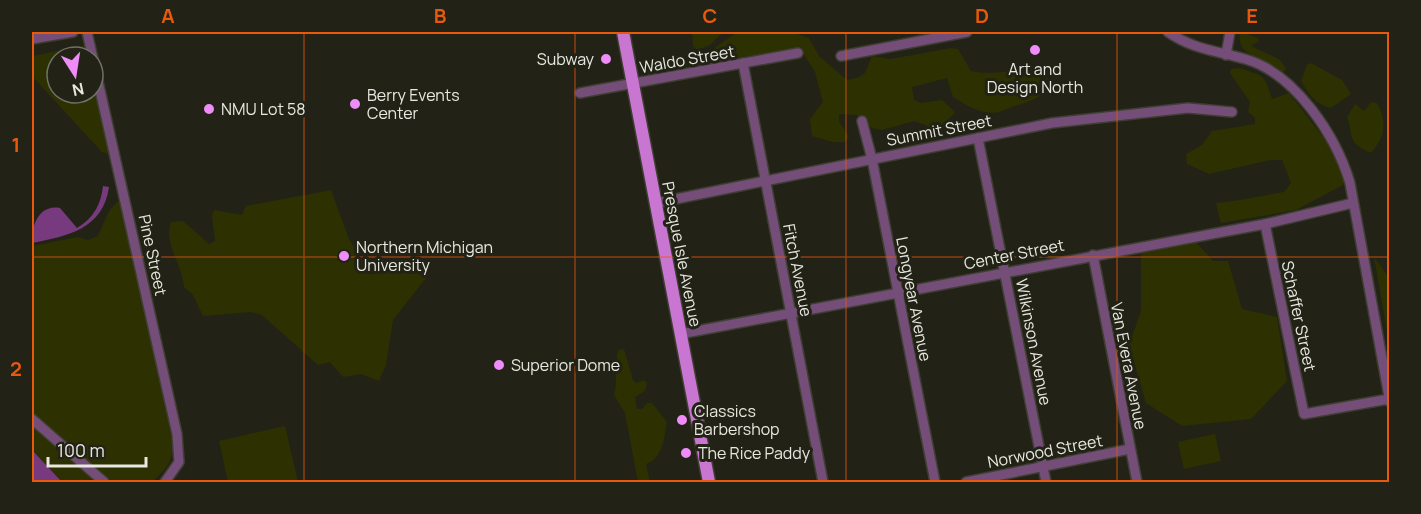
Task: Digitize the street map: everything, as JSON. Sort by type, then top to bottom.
[{"type":"main road","name":"Presque Isle Avenue","points":[[623,32],[709,483]]},
{"type":"street","points":[[32,39],[73,32]]},
{"type":"street","name":"Pine Street","points":[[87,32],[178,442],[178,466],[165,483]]},
{"type":"street","points":[[841,56],[968,32]]},
{"type":"street","points":[[1168,32],[1196,47],[1256,63],[1287,81],[1328,132],[1342,155],[1389,401]]},
{"type":"street","points":[[1226,55],[1230,32]]},
{"type":"street","name":"Waldo Street","points":[[580,93],[798,53]]},
{"type":"street","name":"Fitch Avenue","points":[[743,63],[823,483]]},
{"type":"street","name":"Summit Street","points":[[656,202],[1060,122],[1188,108],[1232,112]]},
{"type":"street","name":"Longyear Avenue","points":[[862,121],[872,159],[935,483]]},
{"type":"street","name":"Wilkinson Avenue","points":[[978,138],[1046,483]]},
{"type":"street","name":"Center Street","points":[[680,334],[1005,271],[1265,224],[1353,203]]},
{"type":"street","name":"Schaffer Street","points":[[1265,224],[1304,414],[1389,401]]},
{"type":"street","name":"Van Evera Avenue","points":[[1093,255],[1137,483]]},
{"type":"street","points":[[32,419],[104,483]]},
{"type":"street","name":"Norwood Street","points":[[966,483],[1130,449]]},
{"type":"green space","points":[[692,32],[723,32],[710,45],[697,50],[693,46]]},
{"type":"green space","points":[[737,32],[791,32],[809,38],[819,56],[847,80],[862,75],[872,56],[890,59],[951,48],[958,49],[971,71],[990,73],[1027,69],[1046,70],[1048,85],[1046,90],[1036,98],[992,113],[977,110],[953,97],[947,78],[912,87],[914,100],[921,103],[942,100],[955,112],[945,124],[929,131],[926,125],[914,121],[882,130],[872,128],[857,115],[839,114],[839,121],[849,137],[845,142],[833,142],[812,136],[810,119],[823,102],[815,72],[803,53],[790,51],[719,60],[712,50]]},
{"type":"green space","points":[[1240,32],[1249,32],[1249,35],[1258,38],[1259,41],[1251,46],[1279,59],[1286,68],[1285,71],[1276,70],[1246,51],[1241,44]]},
{"type":"green space","points":[[45,53],[45,90],[32,76],[32,56]]},
{"type":"green space","points":[[1311,63],[1342,80],[1351,94],[1331,108],[1317,101],[1301,81],[1307,65]]},
{"type":"green space","points":[[1239,68],[1262,77],[1272,99],[1289,93],[1327,142],[1345,179],[1343,185],[1296,210],[1221,223],[1216,203],[1284,192],[1291,183],[1282,160],[1271,160],[1209,174],[1187,164],[1186,154],[1202,145],[1212,131],[1255,124],[1255,118],[1248,112],[1250,102],[1230,73],[1231,69]]},
{"type":"green space","points":[[1371,102],[1377,103],[1382,116],[1383,129],[1380,141],[1371,153],[1354,142],[1347,117],[1355,104],[1364,111]]},
{"type":"green space","points":[[59,105],[100,105],[111,155],[102,152]]},
{"type":"green space","points":[[331,190],[349,239],[372,275],[400,270],[413,272],[426,278],[393,320],[386,365],[379,381],[361,374],[343,377],[330,362],[318,365],[262,315],[251,312],[203,316],[193,295],[184,287],[171,246],[169,230],[171,222],[183,221],[209,244],[215,241],[212,216],[214,210],[242,215],[246,206]]},
{"type":"green space","points":[[118,201],[124,215],[142,293],[173,444],[172,456],[164,470],[152,482],[62,482],[32,450],[32,246],[78,237],[88,240],[98,236],[109,211]]},
{"type":"green space","points":[[1196,242],[1213,261],[1228,261],[1242,309],[1277,317],[1287,381],[1251,419],[1182,426],[1146,403],[1129,345],[1141,311],[1141,252]]},
{"type":"green space","points":[[1374,257],[1389,278],[1389,342]]},
{"type":"green space","points":[[624,349],[633,380],[636,383],[644,380],[647,383],[645,391],[635,397],[637,409],[642,409],[647,403],[652,403],[667,422],[664,441],[659,452],[652,461],[646,464],[650,482],[638,482],[625,413],[614,395],[618,350]]},
{"type":"green space","points":[[285,426],[298,482],[228,482],[219,441]]},
{"type":"green space","points":[[1215,434],[1221,461],[1184,469],[1178,442]]},
{"type":"shaded area","points":[[103,186],[109,187],[105,201],[100,212],[91,221],[71,233],[32,243],[35,223],[42,213],[47,209],[60,208],[77,228],[96,210]]},
{"type":"shaded area","points":[[32,450],[62,482],[32,482]]},
{"type":"place","name":"Art and Design North","points":[[1035,50]]},
{"type":"place","name":"Subway","points":[[606,59]]},
{"type":"place","name":"Berry Events Center","points":[[355,104]]},
{"type":"place","name":"NMU Lot 58","points":[[209,109]]},
{"type":"place","name":"Northern Michigan University","points":[[344,256]]},
{"type":"place","name":"Superior Dome","points":[[499,365]]},
{"type":"place","name":"Classics Barbershop","points":[[682,420]]},
{"type":"place","name":"The Rice Paddy","points":[[686,453]]}]
